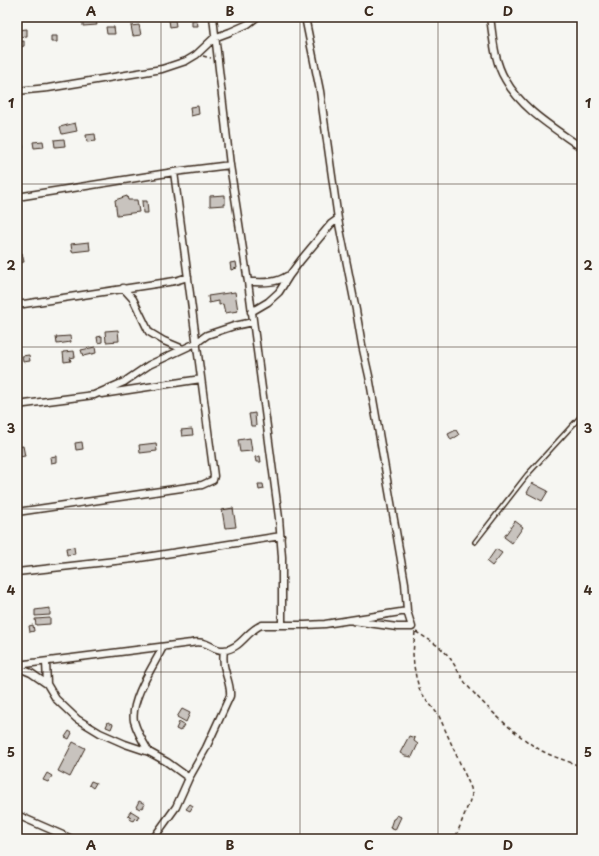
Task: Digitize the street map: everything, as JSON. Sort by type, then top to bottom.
[{"type":"street","points":[[213,17],[214,38],[218,59],[230,165],[248,282],[281,536],[282,625]]},
{"type":"street","points":[[17,91],[48,88],[162,69],[186,61],[196,55],[214,38],[248,24],[258,17]]},
{"type":"street","points":[[305,17],[320,91],[338,218],[385,463],[405,583],[408,611],[412,627],[398,627],[353,620]]},
{"type":"street","points":[[490,17],[496,56],[504,78],[519,100],[545,122],[582,148]]},
{"type":"street","points":[[17,197],[174,172],[230,165]]},
{"type":"street","points":[[17,512],[202,485],[212,482],[214,476],[174,172]]},
{"type":"street","points":[[252,312],[268,302],[279,292],[289,276],[331,224],[338,218]]},
{"type":"street","points":[[248,282],[268,283],[281,280],[289,276]]},
{"type":"street","points":[[17,305],[175,281],[188,277]]},
{"type":"street","points":[[123,288],[133,299],[149,332],[164,341],[183,349]]},
{"type":"street","points":[[94,395],[124,382],[149,365],[196,343],[207,336],[234,326],[253,322]]},
{"type":"street","points":[[17,405],[201,379]]},
{"type":"street","points":[[17,572],[133,559],[281,536]]},
{"type":"street","points":[[17,666],[198,642],[208,644],[216,649],[224,650],[233,648],[256,627],[262,625],[305,626],[408,611]]},
{"type":"street","points":[[149,752],[134,721],[134,710],[136,698],[163,646]]},
{"type":"street","points":[[153,839],[176,807],[230,696],[231,689],[224,669],[224,650]]},
{"type":"street","points":[[46,662],[47,684]]},
{"type":"street","points":[[17,666],[32,673],[47,684],[56,699],[77,719],[100,733],[125,744],[149,752],[167,762],[189,778]]},
{"type":"street","points":[[17,815],[72,839]]},
{"type":"lane","points":[[475,542],[527,475],[582,415]]},
{"type":"path","points":[[196,55],[218,59]]},
{"type":"path","points":[[455,839],[472,795],[471,788],[439,716],[420,691],[416,677],[414,660],[415,631],[441,649],[450,658],[463,681],[472,692],[496,715],[527,741],[554,757],[582,767]]},
{"type":"building","points":[[77,17],[100,17],[78,20]]},
{"type":"building","points":[[169,20],[175,20],[176,26],[170,27]]},
{"type":"building","points":[[192,20],[197,20],[198,26],[192,26]]},
{"type":"building","points":[[96,21],[97,25],[83,26],[83,22]]},
{"type":"building","points":[[139,25],[141,35],[133,36],[131,26]]},
{"type":"building","points":[[106,27],[114,27],[115,34],[107,34]]},
{"type":"building","points":[[27,29],[27,36],[19,37],[18,30]]},
{"type":"building","points":[[51,36],[57,36],[57,42],[51,42]]},
{"type":"building","points":[[24,41],[24,46],[17,48],[17,42]]},
{"type":"building","points":[[198,106],[199,114],[191,116],[190,107]]},
{"type":"building","points":[[75,123],[77,131],[62,134],[60,127]]},
{"type":"building","points":[[95,134],[96,141],[87,142],[86,135]]},
{"type":"building","points":[[64,139],[65,146],[55,147],[54,140]]},
{"type":"building","points":[[43,141],[44,147],[34,148],[33,142]]},
{"type":"building","points":[[20,144],[23,147],[20,150],[17,147]]},
{"type":"building","points":[[225,195],[225,205],[210,206],[210,196]]},
{"type":"building","points":[[127,196],[128,200],[137,200],[139,212],[117,215],[115,200]]},
{"type":"building","points":[[142,201],[147,201],[148,213],[143,213]]},
{"type":"building","points":[[89,242],[90,250],[72,252],[71,244]]},
{"type":"building","points":[[22,253],[24,262],[17,263],[17,254]]},
{"type":"building","points":[[236,262],[237,268],[231,270],[230,263]]},
{"type":"building","points":[[235,292],[238,311],[225,313],[223,304],[219,305],[219,301],[209,303],[208,296]]},
{"type":"building","points":[[118,330],[119,341],[106,342],[105,331]]},
{"type":"building","points":[[70,336],[71,342],[57,344],[56,337]]},
{"type":"building","points":[[102,336],[102,342],[98,343],[97,337]]},
{"type":"building","points":[[95,347],[96,353],[83,356],[81,350]]},
{"type":"building","points":[[74,351],[75,357],[70,358],[71,361],[64,362],[63,352]]},
{"type":"building","points":[[29,355],[30,361],[23,362],[22,356]]},
{"type":"building","points":[[255,413],[256,426],[251,426],[249,414]]},
{"type":"building","points":[[192,429],[193,435],[182,436],[181,430]]},
{"type":"building","points":[[456,430],[459,435],[451,440],[448,434]]},
{"type":"building","points":[[250,438],[252,451],[240,452],[238,440]]},
{"type":"building","points":[[82,442],[83,449],[76,450],[75,443]]},
{"type":"building","points":[[156,443],[157,451],[140,453],[139,445]]},
{"type":"building","points":[[23,446],[25,456],[18,457],[17,447]]},
{"type":"building","points":[[56,456],[56,462],[51,463],[50,457]]},
{"type":"building","points":[[260,456],[261,462],[256,462],[255,457]]},
{"type":"building","points":[[532,483],[548,491],[542,501],[527,493]]},
{"type":"building","points":[[258,484],[263,484],[264,489],[259,490]]},
{"type":"building","points":[[233,508],[236,527],[225,528],[222,510]]},
{"type":"building","points":[[515,521],[523,527],[512,543],[504,537]]},
{"type":"building","points":[[74,547],[75,554],[67,555],[66,548]]},
{"type":"building","points":[[496,549],[502,553],[492,566],[487,562]]},
{"type":"building","points":[[20,608],[22,618],[17,619],[17,609]]},
{"type":"building","points":[[50,608],[50,615],[35,616],[35,610]]},
{"type":"building","points":[[50,618],[50,624],[36,625],[35,619]]},
{"type":"building","points":[[17,623],[20,623],[20,633],[17,633]]},
{"type":"building","points":[[33,625],[34,631],[30,632],[29,626]]},
{"type":"building","points":[[182,709],[190,713],[186,722],[177,717]]},
{"type":"building","points":[[108,722],[113,724],[111,729],[106,727]]},
{"type":"building","points":[[179,722],[184,725],[180,731],[176,729]]},
{"type":"building","points":[[69,731],[72,733],[69,739],[65,737]]},
{"type":"building","points":[[409,736],[415,738],[414,741],[418,744],[412,757],[405,756],[400,753]]},
{"type":"building","points":[[17,737],[22,744],[17,750]]},
{"type":"building","points":[[73,742],[85,748],[70,777],[58,771]]},
{"type":"building","points":[[47,773],[52,776],[48,782],[43,780]]},
{"type":"building","points":[[91,781],[96,783],[93,788],[89,785]]},
{"type":"building","points":[[139,801],[145,804],[143,808],[141,807],[140,809],[136,807]]},
{"type":"building","points":[[190,804],[193,806],[190,811],[186,809]]},
{"type":"building","points":[[131,811],[139,816],[137,820],[135,818],[133,821],[130,819],[131,817],[128,815]]},
{"type":"building","points":[[397,815],[401,817],[395,830],[390,828],[393,819]]}]
